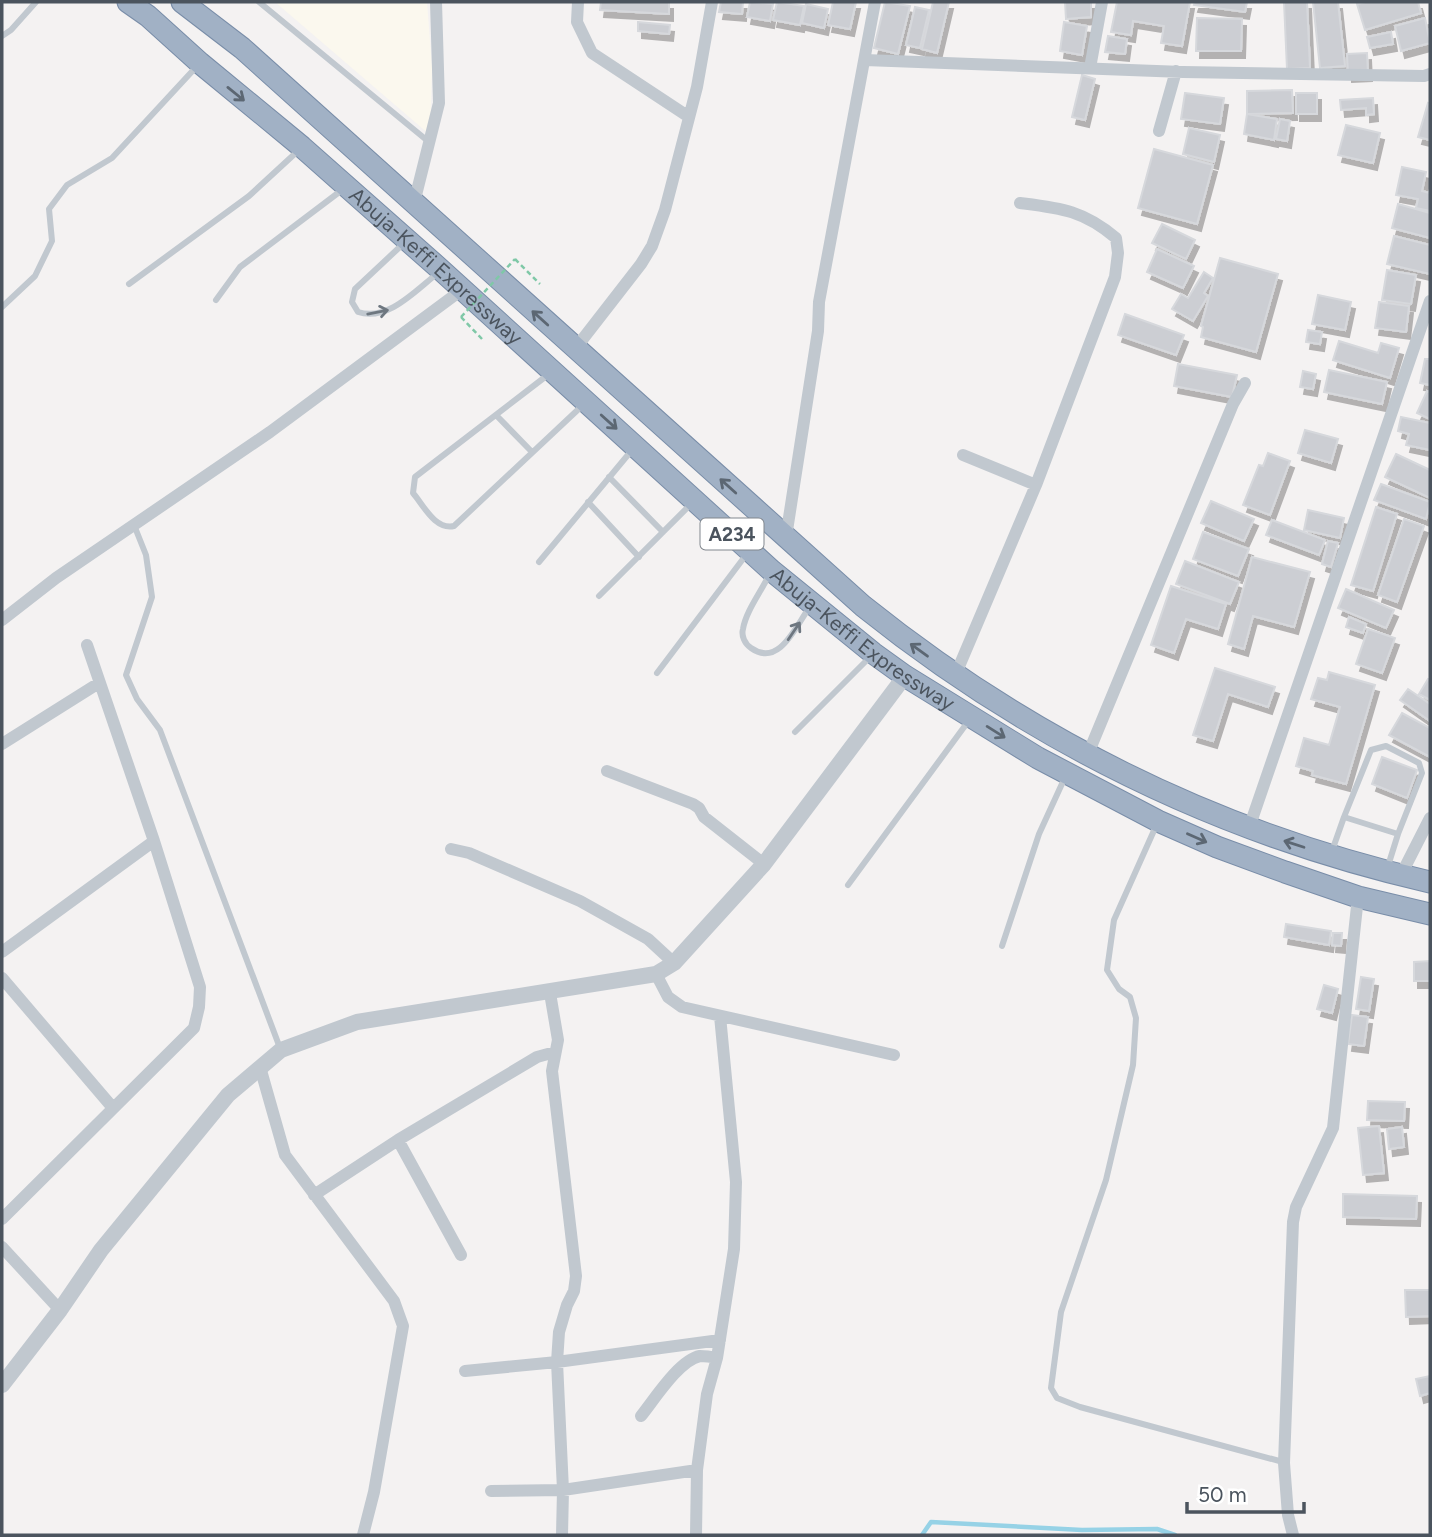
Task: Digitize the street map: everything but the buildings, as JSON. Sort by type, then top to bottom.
[{"type":"highway","name":"Abuja-Keffi Expressway","points":[[128,2],[302,147],[442,270],[772,570],[905,676],[1067,774],[1158,821],[1217,847],[1358,897],[1430,914]]},
{"type":"highway","name":"Abuja-Keffi Expressway","points":[[182,2],[242,48],[575,349],[863,606],[912,646],[1026,721],[1182,801],[1249,828],[1331,856],[1430,882]]},
{"type":"street","points":[[414,203],[439,103],[436,2]]},
{"type":"street","points":[[578,2],[577,22],[592,53],[689,117]]},
{"type":"street","points":[[575,349],[652,246],[665,210],[697,87],[712,2]]},
{"type":"street","points":[[786,537],[815,352],[819,302],[875,2]]},
{"type":"street","points":[[1090,68],[1102,2]]},
{"type":"street","points":[[865,60],[1176,71],[1430,74]]},
{"type":"street","points":[[1159,131],[1176,71]]},
{"type":"street","points":[[956,676],[1036,485],[1115,277],[1118,253],[1116,238],[1101,225],[1069,210],[1020,203]]},
{"type":"street","points":[[2,620],[56,578],[270,432],[463,289]]},
{"type":"street","points":[[1249,828],[1430,301]]},
{"type":"street","points":[[1088,754],[1233,404],[1245,383]]},
{"type":"street","points":[[963,455],[1036,485]]},
{"type":"street","points":[[2,1219],[194,1028],[199,1007],[200,987],[154,841],[87,645]]},
{"type":"street","points":[[2,1385],[102,1250],[228,1095],[281,1050],[357,1022],[656,974],[674,963],[764,864],[905,676]]},
{"type":"street","points":[[2,744],[99,683]]},
{"type":"street","points":[[607,771],[693,804],[704,817],[764,864]]},
{"type":"street","points":[[1394,873],[1430,818]]},
{"type":"street","points":[[2,952],[154,841]]},
{"type":"street","points":[[451,849],[470,853],[580,901],[648,939],[674,963]]},
{"type":"street","points":[[1293,1535],[1288,1515],[1284,1462],[1293,1222],[1296,1207],[1334,1128],[1358,897]]},
{"type":"street","points":[[656,974],[667,997],[682,1007],[894,1055]]},
{"type":"street","points":[[2,978],[113,1108]]},
{"type":"street","points":[[550,993],[558,1040],[552,1071],[576,1276],[574,1291],[567,1304],[559,1332],[557,1362],[564,1490],[562,1535]]},
{"type":"street","points":[[696,1535],[697,1470],[707,1394],[717,1358],[734,1249],[736,1182],[720,1016]]},
{"type":"street","points":[[314,1195],[398,1140],[537,1057],[555,1052]]},
{"type":"street","points":[[260,1067],[285,1155],[394,1301],[403,1326],[377,1479],[363,1535]]},
{"type":"street","points":[[398,1140],[461,1255]]},
{"type":"street","points":[[2,1247],[60,1310]]},
{"type":"street","points":[[465,1371],[557,1362],[720,1340]]},
{"type":"street","points":[[641,1416],[678,1370],[689,1361],[701,1356],[717,1358]]},
{"type":"street","points":[[491,1491],[564,1490],[697,1470]]},
{"type":"lane","points":[[2,36],[34,7],[36,2]]},
{"type":"lane","points":[[258,2],[429,142]]},
{"type":"lane","points":[[2,307],[35,276],[52,242],[49,209],[67,184],[112,158],[200,63]]},
{"type":"lane","points":[[129,284],[249,196],[302,147]]},
{"type":"lane","points":[[216,300],[240,267],[346,186]]},
{"type":"lane","points":[[407,240],[355,289],[352,302],[358,312],[369,316],[390,310],[442,270]]},
{"type":"lane","points":[[553,371],[415,477],[413,494],[440,525],[454,526],[586,401]]},
{"type":"lane","points":[[496,415],[532,452]]},
{"type":"lane","points":[[539,562],[635,446]]},
{"type":"lane","points":[[609,477],[663,532]]},
{"type":"lane","points":[[599,596],[695,500]]},
{"type":"lane","points":[[588,502],[639,556]]},
{"type":"lane","points":[[134,525],[146,555],[152,597],[126,675],[137,699],[160,730],[281,1050]]},
{"type":"lane","points":[[657,673],[749,550]]},
{"type":"lane","points":[[772,570],[742,631],[744,641],[751,648],[764,654],[776,652],[812,603]]},
{"type":"lane","points":[[795,732],[873,653]]},
{"type":"lane","points":[[848,884],[971,717]]},
{"type":"lane","points":[[1331,856],[1371,750],[1386,746],[1419,763],[1422,772],[1398,834],[1394,873]]},
{"type":"lane","points":[[1002,946],[1039,834],[1067,774]]},
{"type":"lane","points":[[1344,817],[1398,834]]},
{"type":"lane","points":[[1158,821],[1114,920],[1107,970],[1119,989],[1130,998],[1136,1018],[1133,1065],[1106,1180],[1061,1312],[1051,1388],[1057,1398],[1080,1407],[1284,1462]]},
{"type":"path","points":[[482,338],[461,317],[514,259],[540,284]]},
{"type":"shaded area","points":[[275,2],[427,2],[432,67],[430,135]]},
{"type":"waterway","points":[[922,1535],[931,1522],[1082,1530],[1157,1529],[1175,1535]]}]
